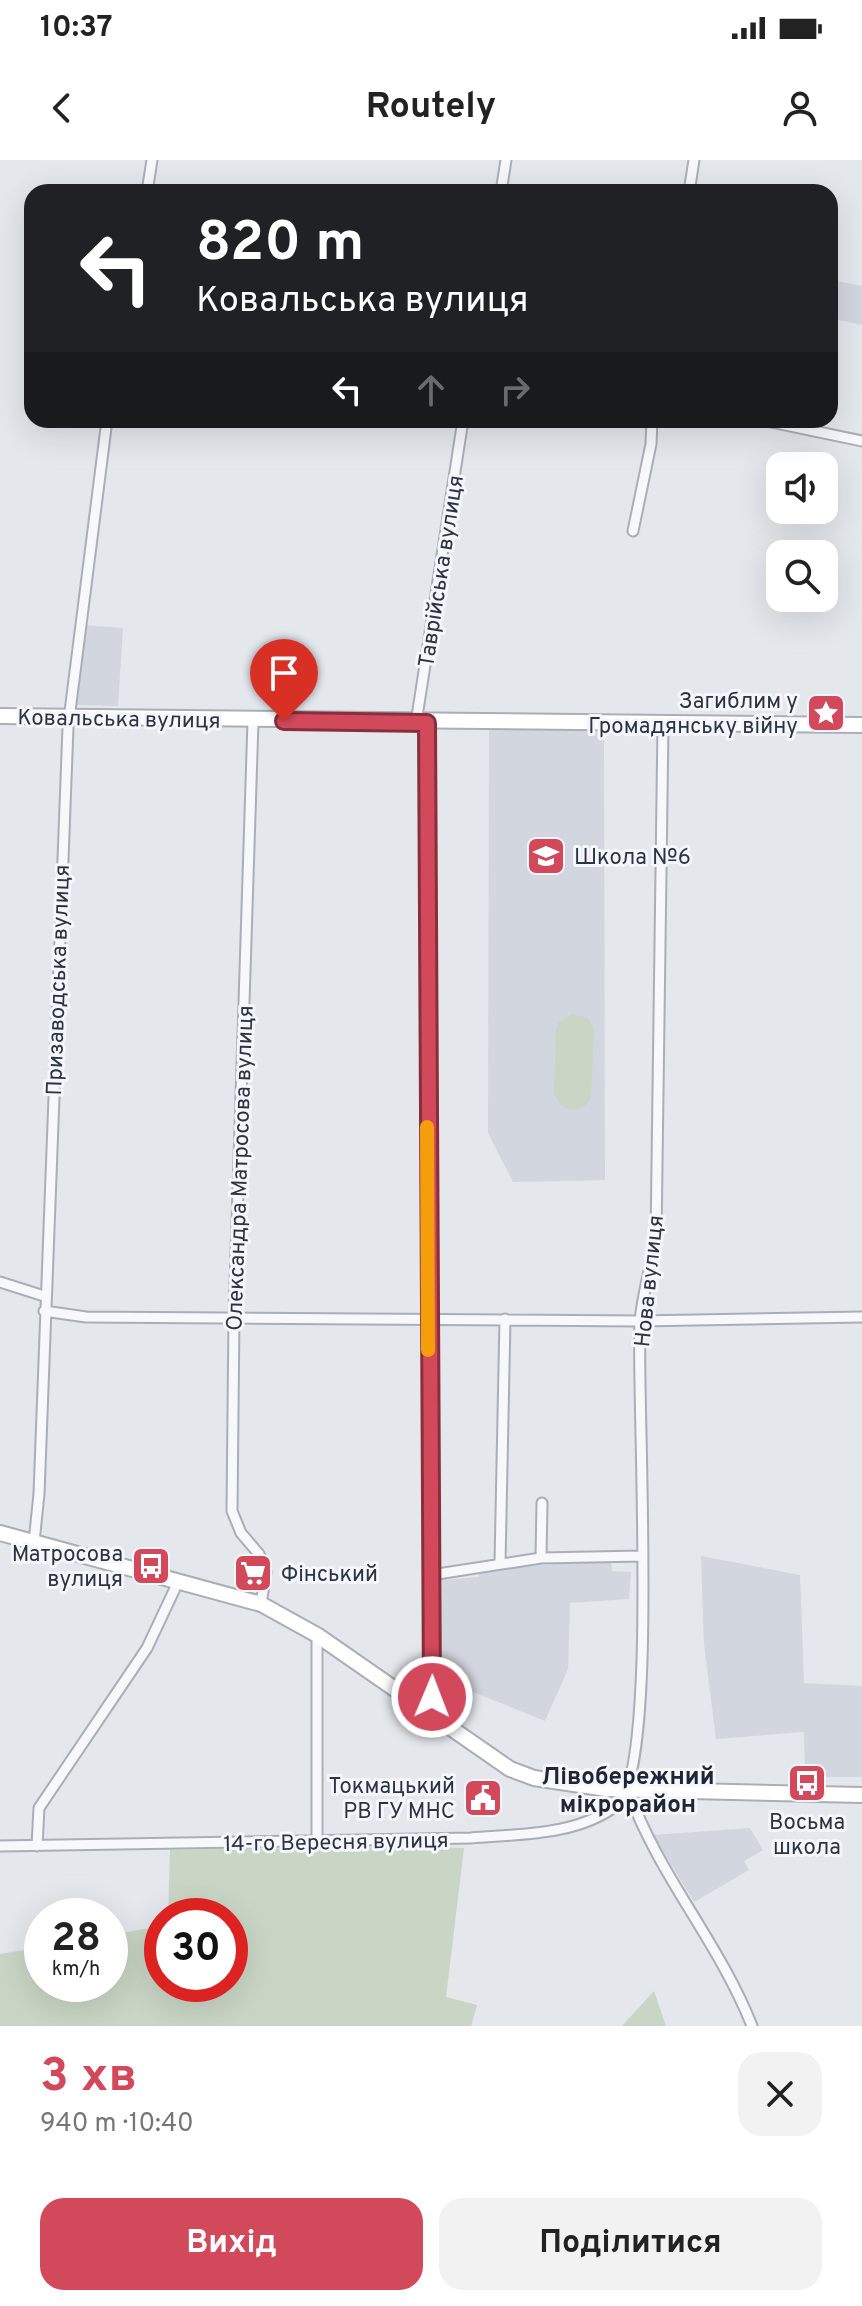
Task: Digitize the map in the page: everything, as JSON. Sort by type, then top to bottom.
[{"type":"main road","name":"Ковальська вулиця","points":[[0,716],[421,723],[862,725]]},
{"type":"main road","points":[[0,1533],[261,1604],[317,1635],[428,1716],[510,1769],[534,1778],[628,1790],[862,1795]]},
{"type":"street","points":[[148,184],[152,160]]},
{"type":"street","points":[[502,184],[506,160]]},
{"type":"street","points":[[690,184],[694,160]]},
{"type":"street","name":"Призаводська вулиця","points":[[34,1542],[39,1494],[44,1296],[69,718],[106,428]]},
{"type":"street","name":"Таврійська вулиця","points":[[428,1716],[433,1677],[421,723],[462,428]]},
{"type":"street","points":[[633,531],[652,428]]},
{"type":"street","points":[[799,428],[862,441]]},
{"type":"street","name":"Олександра Матросова вулиця","points":[[253,721],[234,1315],[232,1511],[241,1533],[259,1554],[266,1572],[261,1604]]},
{"type":"street","name":"Нова вулиця","points":[[628,1790],[635,1750],[642,1661],[640,1321],[656,1239],[663,724]]},
{"type":"street","points":[[0,1282],[44,1296]]},
{"type":"street","points":[[44,1311],[86,1317],[234,1315],[428,1320],[640,1321],[862,1317]]},
{"type":"street","points":[[500,1563],[505,1319]]},
{"type":"street","points":[[541,1558],[542,1503]]},
{"type":"street","points":[[431,1575],[541,1558],[641,1556]]},
{"type":"street","points":[[37,1846],[39,1808],[147,1648],[178,1582]]},
{"type":"street","points":[[317,1635],[317,1840]]},
{"type":"street","points":[[628,1790],[647,1841],[736,1984],[752,2026]]},
{"type":"street","name":"14-го Вересня вулиця","points":[[0,1846],[471,1838],[549,1832],[580,1823],[618,1804],[628,1790]]},
{"type":"shaded area","points":[[838,282],[862,286],[862,325],[838,320]]},
{"type":"shaded area","points":[[82,625],[123,628],[118,706],[74,705]]},
{"type":"shaded area","name":"Школа №6","points":[[604,729],[605,1180],[513,1182],[488,1133],[489,730]]},
{"type":"shaded area","points":[[701,1556],[800,1575],[804,1683],[862,1686],[862,1777],[805,1777],[804,1732],[716,1739],[704,1644]]},
{"type":"shaded area","points":[[611,1561],[612,1571],[631,1572],[629,1599],[570,1603],[568,1669],[545,1721],[441,1679],[442,1580],[479,1577],[480,1569]]},
{"type":"shaded area","points":[[750,1828],[763,1850],[744,1861],[749,1870],[694,1902],[653,1835]]},
{"type":"green space","points":[[572,1014],[588,1018],[594,1030],[591,1099],[585,1106],[574,1110],[561,1106],[554,1094],[556,1031],[558,1023]]},
{"type":"green space","points":[[379,1846],[464,1848],[446,1997],[477,2005],[471,2026],[0,2026],[0,1954],[24,1950],[24,2002],[128,2002],[128,1932],[144,1929],[144,2002],[248,2002],[248,1898],[169,1898],[170,1850]]},
{"type":"green space","points":[[654,1991],[666,2026],[622,2026]]},
{"type":"slow traffic","points":[[427,1127],[428,1350]]},
{"type":"place","name":"Загиблим у Громадянську війну","points":[[826,713]]},
{"type":"place","name":"Школа №6","points":[[546,856]]},
{"type":"place","name":"Матросова вулиця","points":[[151,1566]]},
{"type":"place","name":"Фінський","points":[[253,1573]]},
{"type":"place","name":"Восьма школа","points":[[807,1783]]},
{"type":"place","name":"Токмацький РВ ГУ МНС","points":[[483,1798]]},
{"type":"district","name":"Лівобережний мікрорайон","points":[[628,1790]]},
{"type":"route","points":[[284,721],[427,723],[432,1697]]}]
